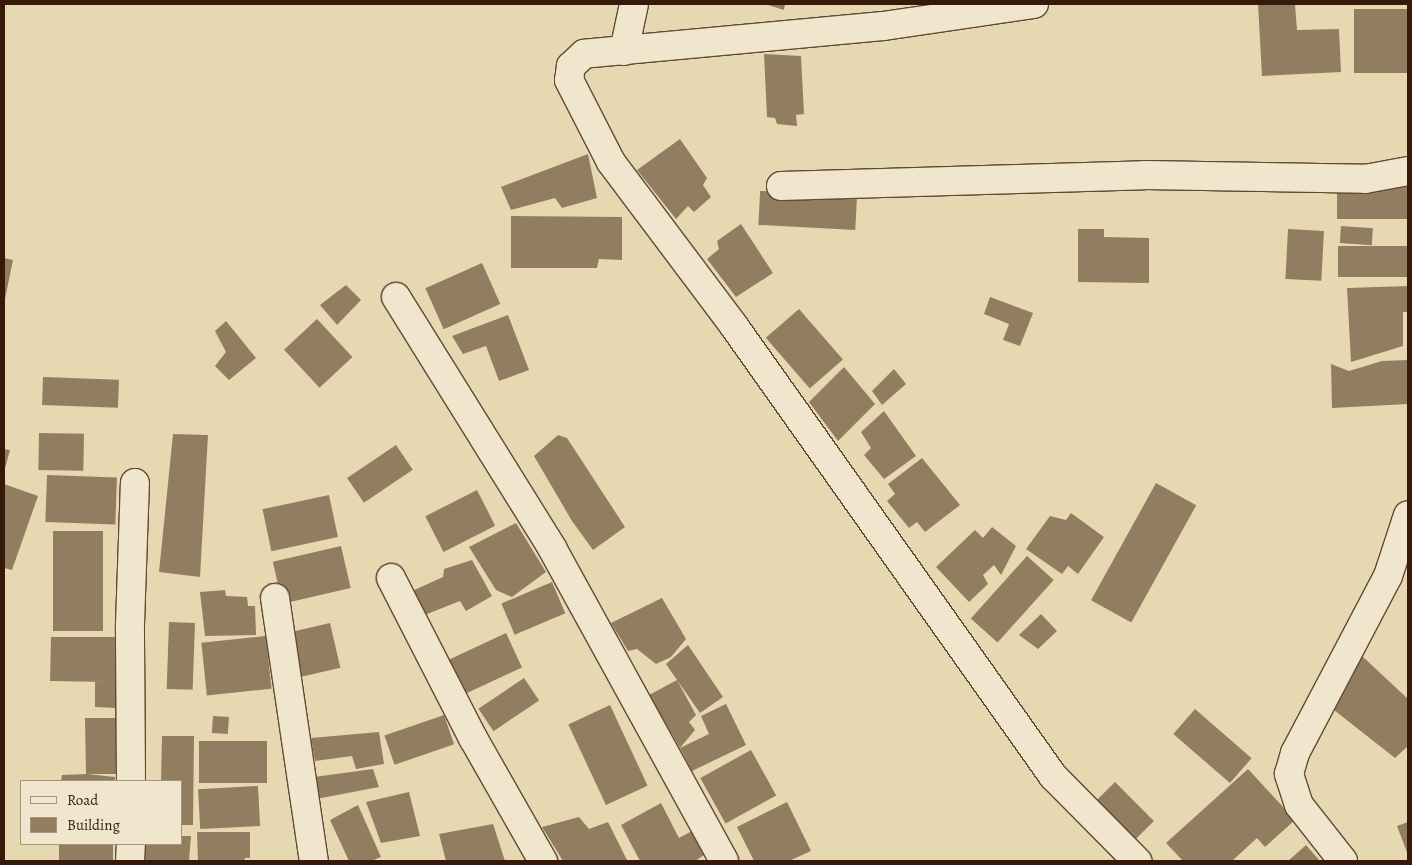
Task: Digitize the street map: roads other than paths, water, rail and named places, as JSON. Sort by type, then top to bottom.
[{"type":"street","points":[[624,51],[634,4]]},
{"type":"street","points":[[1034,4],[883,26],[584,54],[571,66],[569,80],[611,162],[734,326],[1053,776],[1136,861]]},
{"type":"street","points":[[781,186],[1145,175],[1365,179],[1408,171]]},
{"type":"street","points":[[396,297],[552,548],[724,861]]},
{"type":"street","points":[[131,780],[130,624],[135,483]]},
{"type":"street","points":[[1343,861],[1299,805],[1289,774],[1295,753],[1388,576],[1408,515]]},
{"type":"street","points":[[391,578],[473,738],[542,861]]},
{"type":"street","points":[[275,598],[314,861]]},
{"type":"street","points":[[130,861],[131,845]]}]
